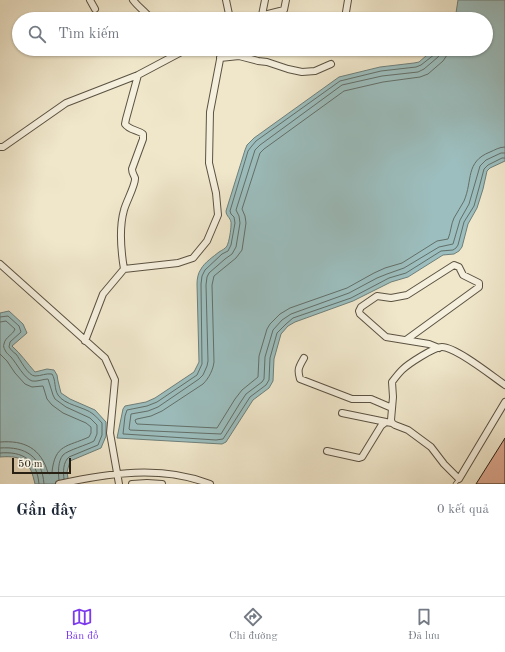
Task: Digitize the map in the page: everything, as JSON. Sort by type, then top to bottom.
[{"type":"street","points":[[90,0],[95,10]]},
{"type":"street","points":[[133,0],[136,6],[142,8],[145,12]]},
{"type":"street","points":[[226,0],[229,12]]},
{"type":"street","points":[[263,12],[265,0]]},
{"type":"street","points":[[275,12],[284,10],[286,0]]},
{"type":"street","points":[[346,12],[350,1]]},
{"type":"street","points":[[0,147],[3,147],[66,103],[138,75],[169,56]]},
{"type":"street","points":[[85,341],[103,294],[124,269],[178,263],[193,258],[208,242],[218,215],[209,156],[210,112],[220,58],[239,56],[268,62],[302,72],[315,71],[331,64]]},
{"type":"street","points":[[124,269],[121,223],[124,209],[135,180],[132,169],[143,139],[143,134],[127,127],[125,124],[138,75]]},
{"type":"street","points":[[0,264],[85,341],[106,358],[115,380],[110,433],[119,484]]},
{"type":"street","points":[[406,340],[479,287],[479,283],[463,275],[459,268],[454,265],[407,295],[390,298],[377,296],[361,307],[359,311],[360,314],[386,337],[429,344],[439,348]]},
{"type":"street","points":[[327,451],[359,458],[362,457],[381,426],[389,423],[391,420],[393,397],[392,382],[403,369],[426,354],[439,348],[444,347],[459,353],[505,385]]},
{"type":"street","points":[[304,358],[299,366],[300,379],[352,399],[371,399],[392,408]]},
{"type":"street","points":[[342,414],[389,423],[408,430],[431,447],[457,481],[505,402]]},
{"type":"street","points":[[59,484],[117,473],[149,472],[173,474],[198,479],[210,484]]},
{"type":"street","points":[[132,484],[162,484]]},
{"type":"water","points":[[458,0],[505,0],[505,161],[487,171],[477,208],[468,224],[462,247],[459,251],[454,254],[443,255],[408,277],[391,282],[353,301],[295,322],[288,326],[281,334],[274,359],[273,381],[269,388],[253,400],[226,442],[222,444],[117,438],[123,409],[125,406],[146,402],[155,398],[194,372],[199,362],[198,276],[204,264],[228,244],[231,223],[226,211],[247,145],[254,138],[339,77],[380,67],[419,62],[426,56],[493,56],[493,12],[456,12]]},
{"type":"water","points":[[9,311],[23,324],[27,333],[12,346],[35,372],[47,369],[54,370],[57,375],[61,393],[70,399],[95,410],[106,422],[106,436],[101,448],[70,461],[67,472],[69,484],[35,484],[31,470],[25,462],[15,457],[0,457],[0,313]]},
{"type":"building","points":[[505,438],[505,484],[476,484]]}]
